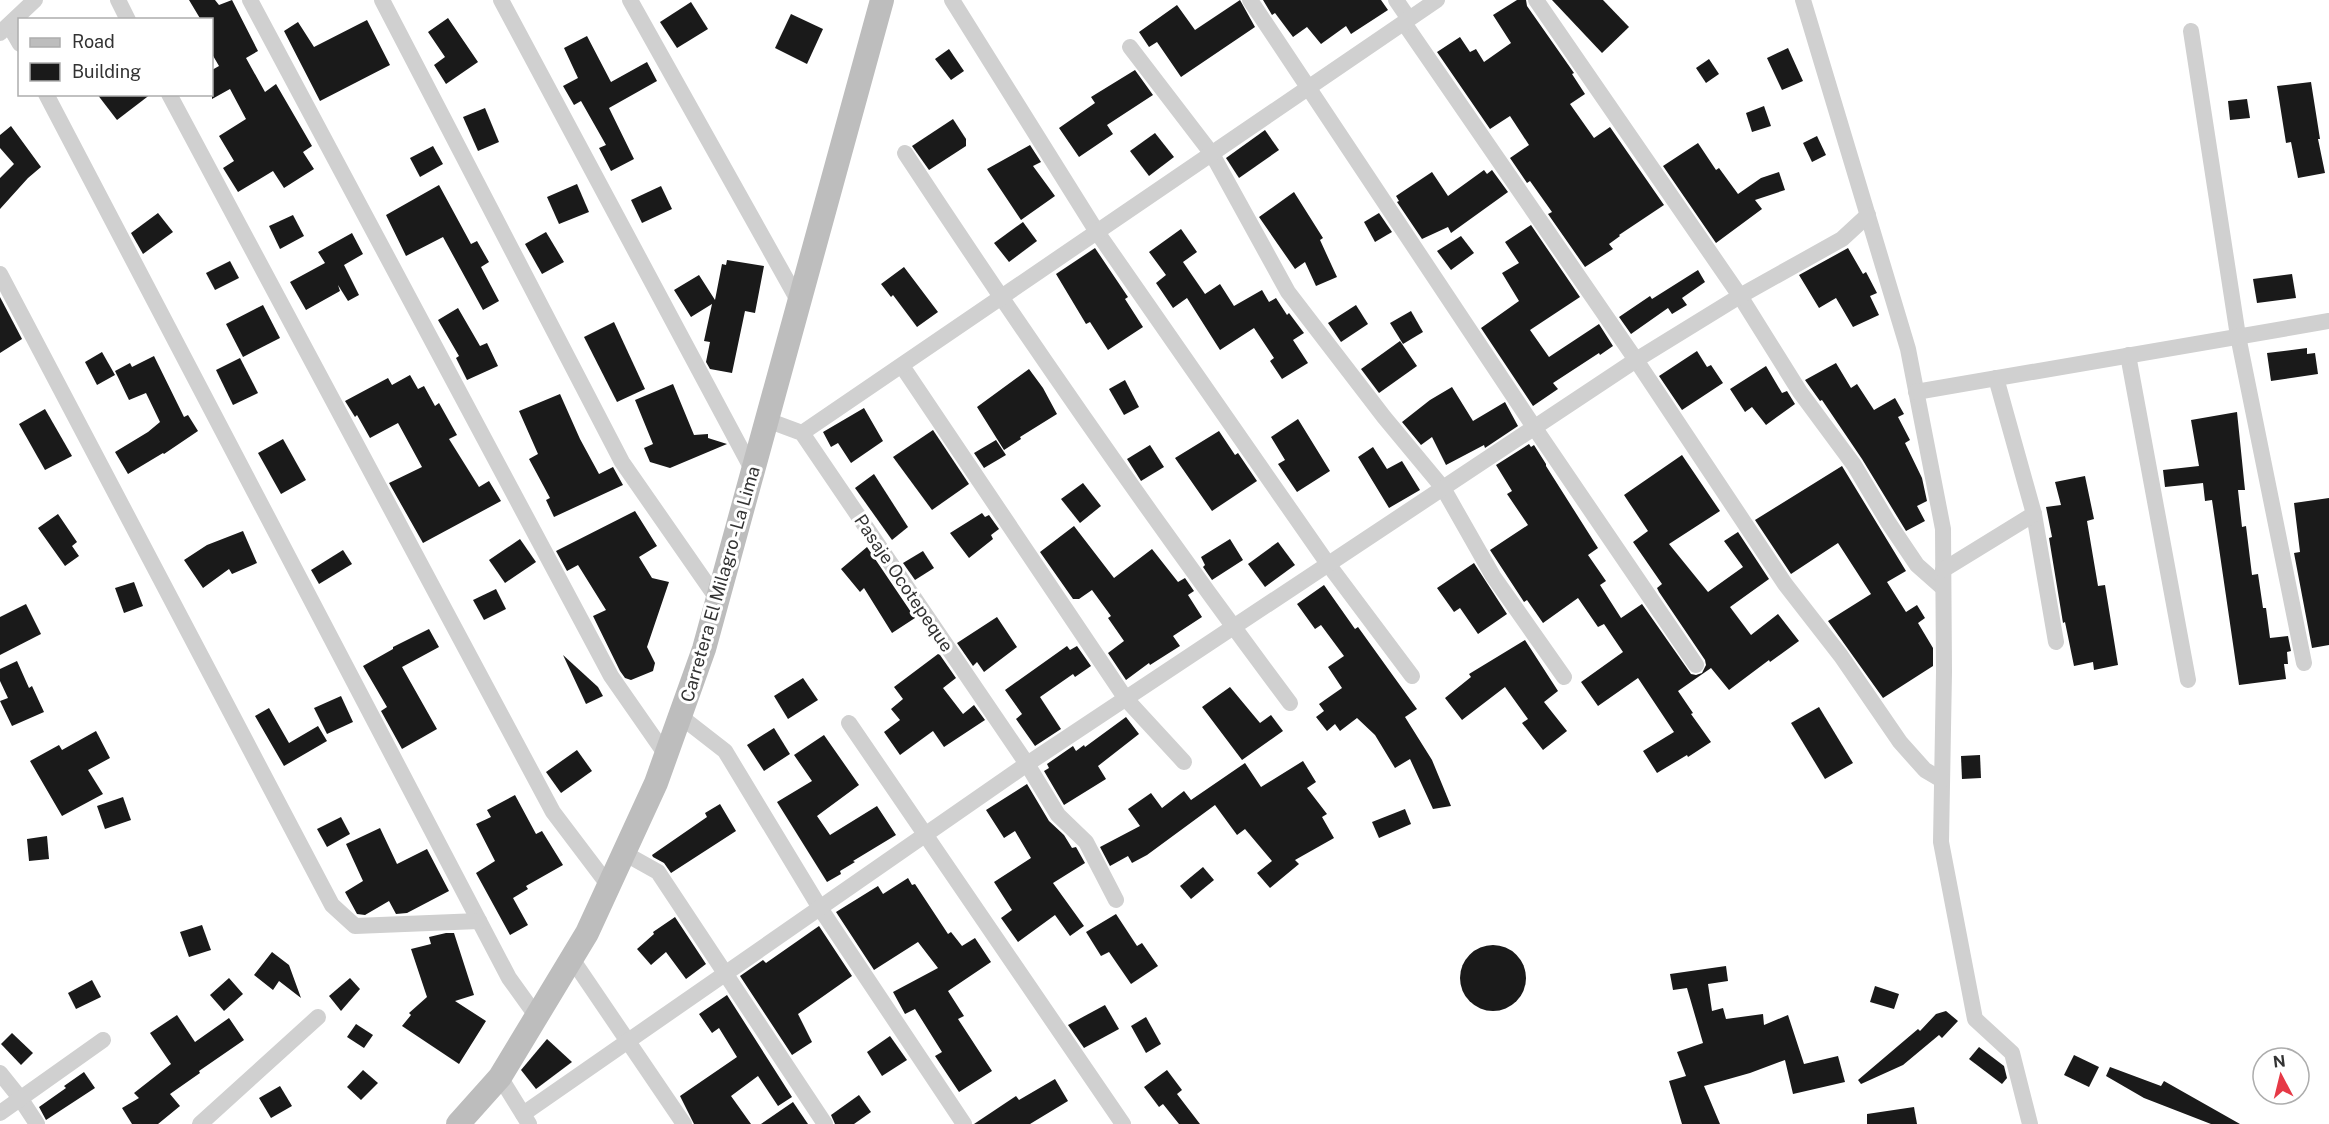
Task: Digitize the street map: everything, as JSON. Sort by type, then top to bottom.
[{"type":"main road","name":"Carretera El Milagro - La Lima","points":[[458,1124],[500,1077],[572,959],[587,933],[656,783],[704,649],[882,0]]},
{"type":"street","points":[[18,42],[5,29],[35,0]]},
{"type":"street","points":[[118,0],[128,18]]},
{"type":"street","points":[[250,0],[611,675],[666,755]]},
{"type":"street","points":[[382,0],[622,462],[718,600]]},
{"type":"street","points":[[501,0],[753,471]]},
{"type":"street","points":[[630,0],[799,302]]},
{"type":"street","points":[[952,0],[1097,232],[1328,564],[1412,676]]},
{"type":"street","points":[[1250,0],[1534,427],[1696,665]]},
{"type":"street","points":[[1396,0],[1406,21],[1785,584],[1841,656],[1900,742],[1925,770],[1942,780]]},
{"type":"street","points":[[767,420],[802,433],[1437,0]]},
{"type":"street","points":[[1536,0],[1740,296],[1800,392],[1854,465],[1917,565],[1943,579]]},
{"type":"street","points":[[1803,0],[1908,349],[1943,529],[1941,842],[1975,1019],[2012,1053],[2030,1124]]},
{"type":"street","points":[[2191,31],[2238,336],[2304,663]]},
{"type":"street","points":[[1131,47],[1212,154],[1288,292],[1384,417],[1443,488],[1493,576],[1564,677]]},
{"type":"street","points":[[47,96],[509,978],[537,1017]]},
{"type":"street","points":[[170,96],[553,812],[609,886]]},
{"type":"street","points":[[905,153],[1001,298],[1290,703]]},
{"type":"street","points":[[500,1077],[526,1119],[628,1042],[1027,764],[1636,360],[1740,296],[1842,238],[1868,216]]},
{"type":"street","points":[[0,274],[332,905],[355,926],[479,921]]},
{"type":"street","points":[[1916,392],[2329,321]]},
{"type":"street","points":[[2128,355],[2188,680]]},
{"type":"street","points":[[902,366],[1126,699],[1184,762]]},
{"type":"street","points":[[1996,378],[2034,514],[2056,642]]},
{"type":"street","name":"Pasaje Ocotepeque","points":[[802,433],[1027,764],[1058,815],[1086,843],[1116,900]]},
{"type":"street","points":[[1943,579],[2034,514]]},
{"type":"street","points":[[680,716],[725,751],[820,908],[964,1124]]},
{"type":"street","points":[[849,723],[1123,1124]]},
{"type":"street","points":[[624,853],[658,872],[825,1124]]},
{"type":"street","points":[[572,959],[684,1124]]},
{"type":"street","points":[[200,1124],[318,1017]]},
{"type":"street","points":[[0,1113],[103,1041]]},
{"type":"street","points":[[0,1073],[37,1124]]},
{"type":"building","points":[[189,0],[215,0],[219,5],[232,0],[258,51],[246,58],[265,92],[276,84],[312,146],[303,152],[314,169],[284,188],[273,171],[238,192],[223,168],[234,161],[219,136],[246,119],[230,89],[212,99],[213,69],[219,66],[213,56],[213,18],[200,18]]},
{"type":"building","points":[[1240,0],[1255,27],[1181,77],[1157,42],[1149,47],[1139,32],[1177,5],[1195,30]]},
{"type":"building","points":[[1263,0],[1381,0],[1388,10],[1351,34],[1346,26],[1321,44],[1307,27],[1293,37],[1275,13],[1272,15]]},
{"type":"building","points":[[1517,0],[1526,0],[1527,6],[1574,73],[1572,74],[1585,94],[1570,104],[1594,138],[1610,127],[1664,205],[1619,235],[1609,244],[1613,249],[1585,267],[1548,214],[1552,212],[1530,181],[1527,183],[1510,158],[1529,145],[1510,116],[1490,129],[1437,52],[1460,37],[1470,52],[1476,49],[1484,62],[1511,43],[1493,15]]},
{"type":"building","points":[[1552,0],[1603,0],[1629,27],[1602,53]]},
{"type":"building","points":[[691,2],[708,29],[677,48],[660,22]]},
{"type":"building","points":[[791,14],[823,29],[807,64],[775,48]]},
{"type":"building","points":[[448,18],[478,62],[446,84],[434,65],[445,57],[428,32]]},
{"type":"building","points":[[367,20],[390,65],[320,101],[284,31],[298,22],[314,47]]},
{"type":"building","points":[[587,36],[611,82],[647,62],[657,81],[609,108],[634,159],[611,171],[599,148],[606,145],[581,101],[574,105],[563,86],[578,78],[564,48]]},
{"type":"building","points":[[1788,48],[1803,81],[1782,90],[1767,58]]},
{"type":"building","points":[[949,49],[964,71],[951,80],[935,59]]},
{"type":"building","points":[[1709,59],[1719,74],[1706,83],[1696,68]]},
{"type":"building","points":[[1135,70],[1153,95],[1107,125],[1113,134],[1079,157],[1059,128],[1095,103],[1091,97]]},
{"type":"building","points":[[2311,82],[2325,173],[2298,178],[2291,142],[2286,143],[2277,86]]},
{"type":"building","points":[[99,96],[148,96],[117,120]]},
{"type":"building","points":[[2247,99],[2250,118],[2230,120],[2228,101]]},
{"type":"building","points":[[1764,106],[1771,126],[1752,132],[1746,113]]},
{"type":"building","points":[[485,108],[499,142],[478,151],[463,117]]},
{"type":"building","points":[[953,119],[966,139],[966,146],[929,170],[912,146]]},
{"type":"building","points":[[11,126],[41,167],[0,209],[0,178],[14,164],[0,148],[0,135]]},
{"type":"building","points":[[1265,130],[1279,150],[1239,178],[1226,158]]},
{"type":"building","points":[[1155,133],[1174,157],[1149,176],[1130,151]]},
{"type":"building","points":[[1817,136],[1826,155],[1812,162],[1803,143]]},
{"type":"building","points":[[1698,143],[1716,170],[1719,168],[1738,194],[1761,178],[1779,172],[1785,190],[1755,200],[1762,209],[1716,243],[1663,166]]},
{"type":"building","points":[[1030,145],[1041,162],[1033,166],[1055,196],[1021,220],[987,169]]},
{"type":"building","points":[[433,146],[443,164],[420,177],[410,158]]},
{"type":"building","points":[[1484,170],[1487,174],[1492,170],[1508,192],[1451,233],[1448,227],[1422,239],[1397,202],[1399,201],[1396,196],[1432,172],[1448,196]]},
{"type":"building","points":[[577,184],[589,212],[559,224],[547,197]]},
{"type":"building","points":[[439,185],[471,244],[477,241],[489,262],[481,267],[499,301],[483,310],[443,237],[406,256],[386,215]]},
{"type":"building","points":[[661,186],[672,209],[642,223],[631,200]]},
{"type":"building","points":[[1294,192],[1323,238],[1320,240],[1337,277],[1316,286],[1305,262],[1295,269],[1259,217]]},
{"type":"building","points":[[158,213],[173,232],[143,254],[131,233]]},
{"type":"building","points":[[1379,213],[1392,232],[1375,242],[1364,222]]},
{"type":"building","points":[[293,215],[304,236],[280,249],[269,226]]},
{"type":"building","points":[[1023,222],[1037,241],[1009,262],[994,243]]},
{"type":"building","points":[[1531,225],[1580,297],[1530,330],[1549,357],[1599,324],[1613,346],[1553,383],[1558,389],[1533,406],[1481,328],[1519,301],[1502,273],[1519,263],[1505,242]]},
{"type":"building","points":[[1181,229],[1197,252],[1183,262],[1205,294],[1220,284],[1234,306],[1262,290],[1269,302],[1276,298],[1287,315],[1289,313],[1304,333],[1293,340],[1308,363],[1282,379],[1270,361],[1274,358],[1254,328],[1220,350],[1187,298],[1173,308],[1156,283],[1166,275],[1149,252]]},
{"type":"building","points":[[546,232],[564,262],[542,274],[525,244]]},
{"type":"building","points":[[352,233],[363,254],[344,265],[359,295],[348,301],[338,285],[340,291],[306,310],[290,282],[325,263],[318,252]]},
{"type":"building","points":[[1461,236],[1474,253],[1451,270],[1437,251]]},
{"type":"building","points":[[1095,248],[1128,297],[1125,299],[1143,327],[1108,350],[1090,322],[1086,324],[1056,274]]},
{"type":"building","points":[[1848,248],[1863,274],[1866,272],[1877,293],[1870,296],[1879,315],[1853,327],[1836,298],[1819,308],[1799,275]]},
{"type":"building","points":[[727,260],[764,266],[755,313],[745,311],[732,373],[710,369],[706,362],[710,342],[704,341],[712,304],[691,317],[674,290],[699,275],[715,300],[722,264],[726,265]]},
{"type":"building","points":[[230,261],[239,278],[215,290],[206,273]]},
{"type":"building","points":[[904,267],[938,312],[917,327],[893,295],[891,297],[881,284]]},
{"type":"building","points":[[1698,270],[1705,282],[1682,298],[1687,305],[1672,314],[1668,308],[1631,334],[1619,317],[1650,296],[1652,299]]},
{"type":"building","points":[[2292,274],[2296,298],[2257,303],[2253,279]]},
{"type":"building","points":[[0,297],[22,339],[0,353]]},
{"type":"building","points":[[263,305],[280,338],[243,357],[226,324]]},
{"type":"building","points":[[1356,305],[1368,324],[1341,342],[1328,323]]},
{"type":"building","points":[[458,308],[480,346],[487,343],[498,366],[467,380],[456,358],[459,356],[438,320]]},
{"type":"building","points":[[1411,311],[1423,332],[1403,344],[1390,323]]},
{"type":"building","points":[[614,322],[645,389],[617,402],[584,337]]},
{"type":"building","points":[[1400,341],[1417,366],[1379,393],[1361,369]]},
{"type":"building","points":[[2307,348],[2307,354],[2315,353],[2318,374],[2271,381],[2267,353]]},
{"type":"building","points":[[1697,351],[1707,367],[1711,365],[1723,383],[1682,410],[1659,376]]},
{"type":"building","points":[[102,352],[115,375],[97,385],[85,362]]},
{"type":"building","points":[[154,356],[184,417],[188,415],[198,431],[164,454],[128,474],[115,452],[160,422],[146,393],[129,400],[115,371],[130,363],[132,367]]},
{"type":"building","points":[[240,358],[258,393],[233,405],[216,370]]},
{"type":"building","points":[[1836,363],[1851,388],[1857,384],[1874,410],[1895,398],[1904,414],[1898,417],[1910,440],[1905,443],[1922,478],[1927,501],[1917,506],[1925,521],[1906,531],[1862,459],[1822,400],[1820,401],[1805,380]]},
{"type":"building","points":[[1766,366],[1782,393],[1787,391],[1795,404],[1766,425],[1752,407],[1745,412],[1730,389]]},
{"type":"building","points":[[1029,369],[1043,388],[1057,414],[1004,450],[977,407]]},
{"type":"building","points":[[410,375],[418,389],[424,386],[435,406],[439,403],[457,435],[449,439],[479,487],[489,481],[501,501],[423,543],[389,483],[422,467],[398,423],[370,438],[357,415],[355,417],[345,401],[388,378],[392,385]]},
{"type":"building","points":[[1125,380],[1139,407],[1124,415],[1109,389]]},
{"type":"building","points":[[673,384],[694,435],[708,434],[708,438],[727,444],[670,468],[650,462],[644,448],[653,444],[635,400]]},
{"type":"building","points":[[1452,387],[1473,421],[1505,402],[1518,426],[1485,448],[1484,445],[1446,465],[1432,437],[1421,445],[1402,422],[1430,400]]},
{"type":"building","points":[[560,394],[599,474],[613,467],[623,485],[554,517],[546,500],[550,498],[529,459],[538,454],[519,411]]},
{"type":"building","points":[[864,408],[883,441],[851,463],[838,443],[831,447],[823,432]]},
{"type":"building","points":[[45,409],[72,456],[45,470],[19,424]]},
{"type":"building","points":[[2237,412],[2245,490],[2238,490],[2242,527],[2246,526],[2252,575],[2258,574],[2270,638],[2288,636],[2291,651],[2287,652],[2288,664],[2284,664],[2286,679],[2239,685],[2212,500],[2205,501],[2203,483],[2165,487],[2163,470],[2199,466],[2191,420]]},
{"type":"building","points":[[1298,419],[1330,471],[1297,492],[1278,464],[1285,460],[1271,437]]},
{"type":"building","points":[[933,430],[969,484],[932,510],[893,457]]},
{"type":"building","points":[[1219,431],[1235,455],[1238,453],[1257,481],[1212,511],[1175,458]]},
{"type":"building","points":[[283,439],[306,480],[281,494],[258,453]]},
{"type":"building","points":[[996,440],[1006,455],[984,468],[974,453]]},
{"type":"building","points":[[1529,444],[1531,447],[1534,445],[1598,548],[1588,555],[1606,581],[1600,585],[1621,618],[1642,604],[1691,674],[1702,673],[1706,665],[1705,660],[1659,592],[1657,588],[1662,584],[1633,542],[1648,531],[1624,495],[1682,455],[1720,511],[1669,544],[1708,592],[1743,567],[1724,541],[1738,532],[1769,579],[1730,607],[1751,635],[1778,614],[1799,641],[1729,690],[1711,668],[1678,691],[1711,742],[1657,773],[1643,751],[1674,732],[1638,678],[1598,706],[1581,682],[1623,652],[1604,624],[1598,627],[1578,598],[1543,623],[1527,600],[1524,602],[1490,550],[1528,525],[1507,494],[1512,491],[1496,465]]},
{"type":"building","points":[[1150,445],[1164,467],[1141,481],[1127,459]]},
{"type":"building","points":[[1373,447],[1387,469],[1402,461],[1420,490],[1389,508],[1358,457]]},
{"type":"building","points":[[1842,466],[1906,571],[1887,582],[1906,612],[1917,605],[1925,618],[1918,623],[1933,648],[1933,666],[1883,698],[1828,621],[1871,594],[1838,543],[1791,574],[1755,520]]},
{"type":"building","points":[[874,474],[908,527],[892,540],[855,488]]},
{"type":"building","points":[[2085,476],[2094,519],[2087,521],[2098,586],[2105,585],[2118,665],[2094,670],[2093,662],[2074,666],[2065,622],[2063,623],[2046,507],[2061,505],[2055,482]]},
{"type":"building","points":[[1083,483],[1101,506],[1080,523],[1061,499]]},
{"type":"building","points":[[2329,498],[2329,645],[2312,648],[2294,553],[2300,552],[2294,503]]},
{"type":"building","points":[[635,511],[657,546],[639,557],[652,578],[669,582],[647,647],[655,663],[653,671],[631,680],[625,678],[620,671],[593,616],[606,610],[578,565],[567,571],[556,551]]},
{"type":"building","points":[[982,513],[985,517],[989,515],[999,529],[991,535],[993,539],[969,558],[950,533]]},
{"type":"building","points":[[58,514],[77,542],[72,546],[79,556],[65,566],[38,528]]},
{"type":"building","points":[[1074,526],[1114,578],[1152,549],[1178,582],[1185,578],[1194,591],[1188,595],[1202,617],[1173,636],[1180,646],[1150,665],[1149,663],[1126,680],[1108,653],[1124,641],[1108,618],[1111,616],[1092,590],[1079,599],[1073,599],[1040,552]]},
{"type":"building","points":[[243,531],[257,563],[232,574],[229,569],[203,588],[184,560],[207,545]]},
{"type":"building","points":[[520,539],[536,562],[505,583],[489,560]]},
{"type":"building","points":[[1230,539],[1243,560],[1212,580],[1203,567],[1205,565],[1201,557]]},
{"type":"building","points":[[1278,542],[1295,565],[1265,587],[1248,564]]},
{"type":"building","points":[[867,547],[915,618],[892,633],[864,588],[860,592],[841,569]]},
{"type":"building","points":[[343,550],[352,564],[319,584],[311,570]]},
{"type":"building","points":[[923,551],[934,568],[915,580],[903,563]]},
{"type":"building","points":[[1474,563],[1507,614],[1478,634],[1460,608],[1454,612],[1437,588]]},
{"type":"building","points":[[134,582],[143,606],[124,613],[115,588]]},
{"type":"building","points":[[1324,585],[1355,629],[1358,627],[1417,709],[1405,717],[1432,760],[1451,806],[1433,809],[1410,759],[1395,768],[1375,735],[1357,718],[1340,731],[1335,724],[1327,731],[1316,717],[1324,711],[1319,704],[1342,688],[1328,667],[1344,656],[1321,625],[1315,629],[1297,604]]},
{"type":"building","points":[[496,589],[506,609],[484,620],[473,600]]},
{"type":"building","points":[[26,604],[41,634],[0,655],[0,617]]},
{"type":"building","points":[[997,617],[1017,647],[984,672],[977,662],[973,666],[957,643]]},
{"type":"building","points":[[429,629],[439,647],[402,667],[437,729],[402,749],[381,711],[387,707],[363,666],[393,647]]},
{"type":"building","points":[[1525,640],[1558,691],[1544,702],[1567,731],[1543,750],[1522,723],[1528,719],[1505,687],[1462,720],[1445,698],[1471,677],[1469,674]]},
{"type":"building","points":[[1067,646],[1070,650],[1077,646],[1091,666],[1075,677],[1073,674],[1040,697],[1061,729],[1035,746],[1016,719],[1022,714],[1005,690]]},
{"type":"building","points":[[938,654],[956,678],[943,688],[963,714],[974,705],[985,720],[944,747],[933,731],[900,755],[884,732],[900,720],[891,709],[903,699],[894,687]]},
{"type":"building","points":[[563,655],[598,687],[603,696],[586,704]]},
{"type":"building","points":[[17,661],[29,688],[32,686],[44,712],[12,726],[0,701],[8,698],[0,681],[0,669]]},
{"type":"building","points":[[803,678],[818,700],[788,719],[774,696]]},
{"type":"building","points":[[1230,687],[1260,723],[1271,715],[1283,731],[1242,760],[1202,707]]},
{"type":"building","points":[[341,696],[353,722],[327,734],[314,708]]},
{"type":"building","points":[[1819,707],[1853,763],[1825,779],[1791,723]]},
{"type":"building","points":[[269,708],[289,743],[318,726],[327,741],[284,766],[255,716]]},
{"type":"building","points":[[1126,717],[1139,734],[1098,766],[1106,779],[1064,805],[1044,771],[1049,768],[1047,764],[1073,746],[1076,751],[1084,745],[1085,747]]},
{"type":"building","points":[[774,728],[790,754],[764,771],[747,745]]},
{"type":"building","points":[[96,731],[110,758],[88,770],[103,794],[62,816],[30,761],[59,745],[62,750]]},
{"type":"building","points":[[824,735],[859,785],[817,816],[830,835],[877,806],[896,835],[853,861],[855,862],[840,871],[841,874],[827,882],[777,802],[812,781],[794,755]]},
{"type":"building","points":[[577,750],[592,771],[561,793],[546,772]]},
{"type":"building","points":[[1980,755],[1981,778],[1962,779],[1961,756]]},
{"type":"building","points":[[1303,761],[1316,782],[1307,788],[1327,814],[1322,817],[1334,838],[1295,860],[1299,864],[1270,888],[1257,873],[1272,861],[1245,829],[1237,835],[1215,805],[1147,855],[1132,863],[1128,856],[1110,866],[1100,847],[1140,826],[1128,809],[1151,793],[1162,808],[1184,791],[1191,800],[1245,763],[1261,787]]},
{"type":"building","points":[[1027,784],[1049,821],[1064,835],[1072,848],[1076,847],[1085,863],[1053,883],[1084,926],[1070,936],[1055,915],[1018,942],[1001,918],[1012,910],[994,882],[1031,858],[1015,831],[1004,838],[986,810]]},
{"type":"building","points":[[515,795],[536,834],[542,831],[563,865],[526,886],[528,889],[513,898],[528,925],[510,935],[476,873],[495,861],[476,824],[491,817],[487,810]]},
{"type":"building","points":[[123,797],[131,820],[105,829],[97,806]]},
{"type":"building","points":[[720,804],[736,831],[671,873],[664,863],[653,857],[652,855],[707,817],[705,813]]},
{"type":"building","points":[[1405,809],[1411,824],[1379,838],[1372,822]]},
{"type":"building","points":[[341,817],[350,834],[327,847],[317,829]]},
{"type":"building","points":[[380,828],[397,864],[427,849],[449,891],[407,913],[396,914],[389,901],[365,915],[357,914],[345,892],[363,881],[346,844]]},
{"type":"building","points":[[47,836],[49,859],[29,861],[27,839]]},
{"type":"building","points":[[1203,867],[1214,880],[1191,899],[1180,886]]},
{"type":"building","points":[[908,878],[912,885],[915,884],[948,934],[951,932],[962,946],[975,938],[991,962],[948,991],[964,1016],[958,1019],[992,1071],[959,1092],[935,1056],[942,1052],[915,1009],[905,1014],[893,992],[938,968],[918,942],[874,970],[836,912],[878,886],[883,894]]},
{"type":"building","points":[[1116,914],[1137,946],[1142,943],[1158,966],[1131,984],[1109,952],[1101,956],[1086,932]]},
{"type":"building","points":[[675,917],[706,964],[686,979],[666,952],[651,965],[637,949],[654,934],[653,932]]},
{"type":"building","points":[[202,925],[211,950],[189,957],[180,932]]},
{"type":"building","points":[[819,926],[852,976],[798,1014],[812,1042],[792,1055],[740,976],[763,960],[766,963]]},
{"type":"building","points":[[454,933],[474,995],[455,1001],[486,1021],[459,1064],[402,1026],[411,1015],[409,1013],[427,997],[411,949],[431,944],[429,937]]},
{"type":"building","points":[[1493,945],[1506,948],[1516,955],[1523,965],[1526,978],[1523,991],[1516,1001],[1506,1008],[1493,1011],[1480,1008],[1470,1001],[1463,991],[1460,978],[1463,965],[1470,955],[1480,948]]},
{"type":"building","points":[[272,952],[289,965],[301,998],[279,981],[273,990],[254,975]]},
{"type":"building","points":[[1726,966],[1728,981],[1708,984],[1712,1011],[1723,1008],[1726,1019],[1763,1014],[1764,1025],[1788,1015],[1804,1064],[1838,1056],[1845,1082],[1793,1094],[1785,1060],[1704,1086],[1720,1124],[1682,1124],[1669,1081],[1686,1076],[1677,1052],[1703,1043],[1687,988],[1673,990],[1670,974]]},
{"type":"building","points":[[229,978],[243,994],[224,1011],[210,995]]},
{"type":"building","points":[[350,978],[360,989],[341,1011],[329,996]]},
{"type":"building","points":[[92,980],[101,997],[76,1009],[68,993]]},
{"type":"building","points":[[1875,986],[1899,994],[1894,1009],[1870,1002]]},
{"type":"building","points":[[727,995],[792,1097],[778,1106],[758,1076],[731,1096],[751,1124],[694,1124],[680,1096],[737,1057],[719,1028],[712,1033],[699,1014]]},
{"type":"building","points":[[1105,1005],[1119,1029],[1084,1048],[1068,1025]]},
{"type":"building","points":[[1946,1011],[1958,1021],[1942,1038],[1939,1035],[1903,1065],[1861,1084],[1858,1080],[1918,1029],[1920,1031],[1936,1014]]},
{"type":"building","points":[[177,1015],[195,1042],[229,1018],[244,1040],[170,1094],[180,1106],[158,1124],[132,1124],[122,1108],[139,1098],[134,1093],[171,1064],[150,1033]]},
{"type":"building","points":[[1146,1017],[1161,1044],[1146,1053],[1131,1026]]},
{"type":"building","points":[[356,1024],[373,1035],[364,1048],[347,1037]]},
{"type":"building","points":[[12,1033],[33,1053],[21,1065],[1,1044]]},
{"type":"building","points":[[890,1036],[907,1060],[882,1076],[867,1052]]},
{"type":"building","points":[[547,1039],[572,1062],[536,1089],[521,1070]]},
{"type":"building","points":[[1979,1047],[2004,1066],[2007,1078],[2002,1084],[1969,1059]]},
{"type":"building","points":[[2074,1055],[2099,1067],[2089,1087],[2064,1075]]},
{"type":"building","points":[[2110,1067],[2161,1086],[2164,1081],[2240,1124],[2211,1124],[2144,1098],[2106,1076]]},
{"type":"building","points":[[363,1070],[378,1083],[361,1100],[347,1087]]},
{"type":"building","points":[[1167,1070],[1182,1090],[1177,1094],[1200,1124],[1179,1124],[1163,1104],[1159,1107],[1144,1087]]},
{"type":"building","points":[[84,1072],[95,1088],[46,1120],[39,1107]]},
{"type":"building","points":[[1055,1079],[1068,1101],[1030,1124],[974,1124],[1016,1096],[1019,1100]]},
{"type":"building","points":[[280,1086],[292,1106],[271,1118],[259,1098]]},
{"type":"building","points":[[859,1095],[871,1112],[854,1124],[835,1124],[831,1115]]},
{"type":"building","points":[[793,1102],[808,1124],[761,1124]]},
{"type":"building","points":[[1914,1107],[1917,1124],[1867,1124],[1867,1114]]}]
